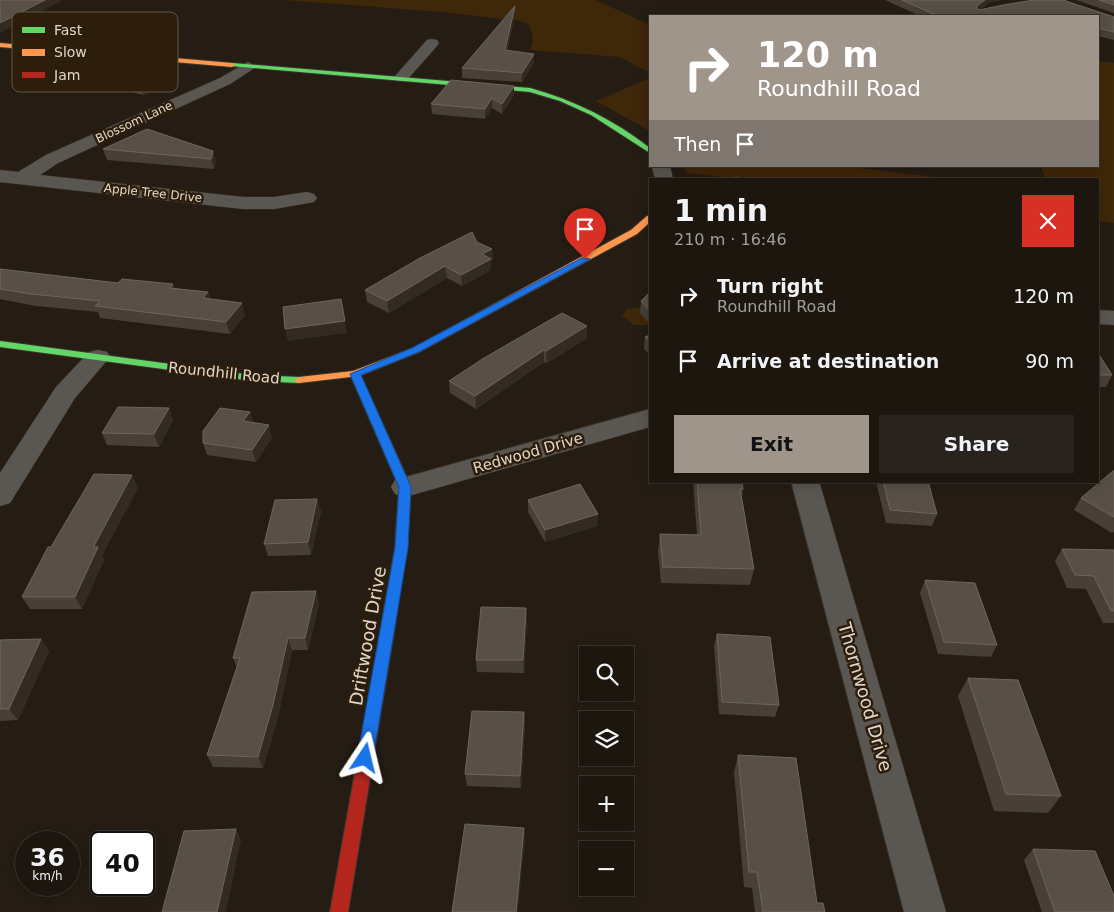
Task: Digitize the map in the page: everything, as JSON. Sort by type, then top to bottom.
[{"type":"street","points":[[401,78],[432,44]]},
{"type":"street","points":[[178,60],[518,88],[554,96],[578,105],[627,133],[649,150]]},
{"type":"street","name":"Blossom Lane","points":[[20,178],[52,159],[224,81],[248,66]]},
{"type":"street","name":"Apple Tree Drive","points":[[0,176],[243,203],[274,203],[307,198]]},
{"type":"street","name":"Roundhill Road","points":[[0,344],[274,380],[355,374],[416,350],[634,232],[649,219]]},
{"type":"street","points":[[1099,318],[1114,318]]},
{"type":"street","points":[[0,496],[65,393],[98,358]]},
{"type":"street","name":"Driftwood Drive","points":[[339,912],[401,548],[405,487],[355,374]]},
{"type":"street","name":"Redwood Drive","points":[[405,487],[649,418]]},
{"type":"street","name":"Thornwood Drive","points":[[806,483],[925,912]]},
{"type":"shaded area","points":[[285,0],[596,0],[649,25],[649,72],[620,57],[530,50],[533,40],[531,31],[528,24],[520,21],[441,12]]},
{"type":"shaded area","points":[[1099,61],[1114,63],[1114,223],[1099,221],[1099,178],[1045,178],[1041,167],[1099,167]]},
{"type":"shaded area","points":[[649,78],[649,130],[596,101]]},
{"type":"shaded area","points":[[684,167],[850,167],[943,178],[730,178],[687,173]]},
{"type":"shaded area","points":[[649,306],[649,325],[634,325],[622,316],[626,309]]},
{"type":"building","points":[[0,0],[45,0],[22,12],[12,12],[12,17],[0,23]]},
{"type":"building","points":[[902,0],[985,0],[976,7],[979,10],[1034,0],[1063,0],[1114,17],[1114,32],[1099,28],[1099,15],[936,15]]},
{"type":"building","points":[[1099,0],[1114,0],[1114,5]]},
{"type":"building","points":[[515,6],[505,50],[534,54],[522,73],[462,68]]},
{"type":"building","points":[[451,80],[514,86],[502,104],[492,98],[485,109],[431,104]]},
{"type":"building","points":[[147,129],[213,151],[211,159],[103,149]]},
{"type":"building","points":[[472,232],[477,242],[492,249],[482,254],[491,259],[461,275],[445,266],[387,301],[365,290],[420,258]]},
{"type":"building","points":[[0,269],[118,283],[122,279],[173,284],[169,288],[208,292],[203,298],[242,303],[226,322],[95,306],[100,301],[0,289]]},
{"type":"building","points":[[649,293],[649,310],[641,301]]},
{"type":"building","points":[[341,299],[345,321],[285,329],[283,307]]},
{"type":"building","points":[[562,313],[587,326],[546,351],[544,350],[475,396],[449,381],[484,358]]},
{"type":"building","points":[[1099,355],[1112,375],[1099,375]]},
{"type":"building","points":[[118,407],[169,408],[154,434],[102,433]]},
{"type":"building","points":[[220,408],[250,412],[243,421],[269,425],[252,450],[203,443],[203,431]]},
{"type":"building","points":[[1114,471],[1114,517],[1081,498]]},
{"type":"building","points":[[94,474],[132,475],[95,544],[94,547],[98,547],[75,597],[22,597],[48,547],[51,547]]},
{"type":"building","points":[[697,483],[742,483],[743,489],[740,489],[754,569],[663,567],[660,534],[701,535]]},
{"type":"building","points":[[883,483],[929,483],[937,514],[890,510]]},
{"type":"building","points":[[580,484],[598,514],[545,530],[528,500]]},
{"type":"building","points":[[317,499],[308,542],[264,544],[275,500]]},
{"type":"building","points":[[1062,549],[1114,550],[1114,611],[1111,611],[1094,576],[1075,575]]},
{"type":"building","points":[[925,580],[975,583],[997,645],[944,642]]},
{"type":"building","points":[[316,591],[305,638],[288,638],[273,705],[258,757],[207,755],[240,658],[233,658],[252,592]]},
{"type":"building","points":[[481,607],[526,608],[523,660],[476,660]]},
{"type":"building","points":[[717,634],[770,637],[779,705],[722,702]]},
{"type":"building","points":[[41,639],[9,709],[0,709],[0,640]]},
{"type":"building","points":[[968,678],[1018,680],[1061,796],[1006,794]]},
{"type":"building","points":[[472,711],[524,712],[520,776],[465,774]]},
{"type":"building","points":[[738,755],[796,758],[817,903],[823,903],[825,912],[763,912],[757,872],[749,872]]},
{"type":"building","points":[[465,824],[524,828],[516,912],[452,912]]},
{"type":"building","points":[[236,829],[217,912],[162,912],[184,831]]},
{"type":"building","points":[[1033,849],[1095,851],[1114,896],[1114,912],[1055,912]]},
{"type":"traffic: fast","points":[[232,65],[530,90],[578,106],[608,122],[649,150]]},
{"type":"traffic: fast","points":[[0,344],[252,378],[299,380]]},
{"type":"traffic: fast","points":[[355,374],[405,487],[401,548],[386,638]]},
{"type":"traffic: slow","points":[[0,45],[12,46]]},
{"type":"traffic: slow","points":[[178,60],[232,65]]},
{"type":"traffic: slow","points":[[299,380],[355,374],[416,350],[634,232],[649,219]]},
{"type":"traffic: jam","points":[[339,912],[386,638]]},
{"type":"route","points":[[365,758],[401,548],[405,487],[355,374],[416,350],[585,259]]}]
